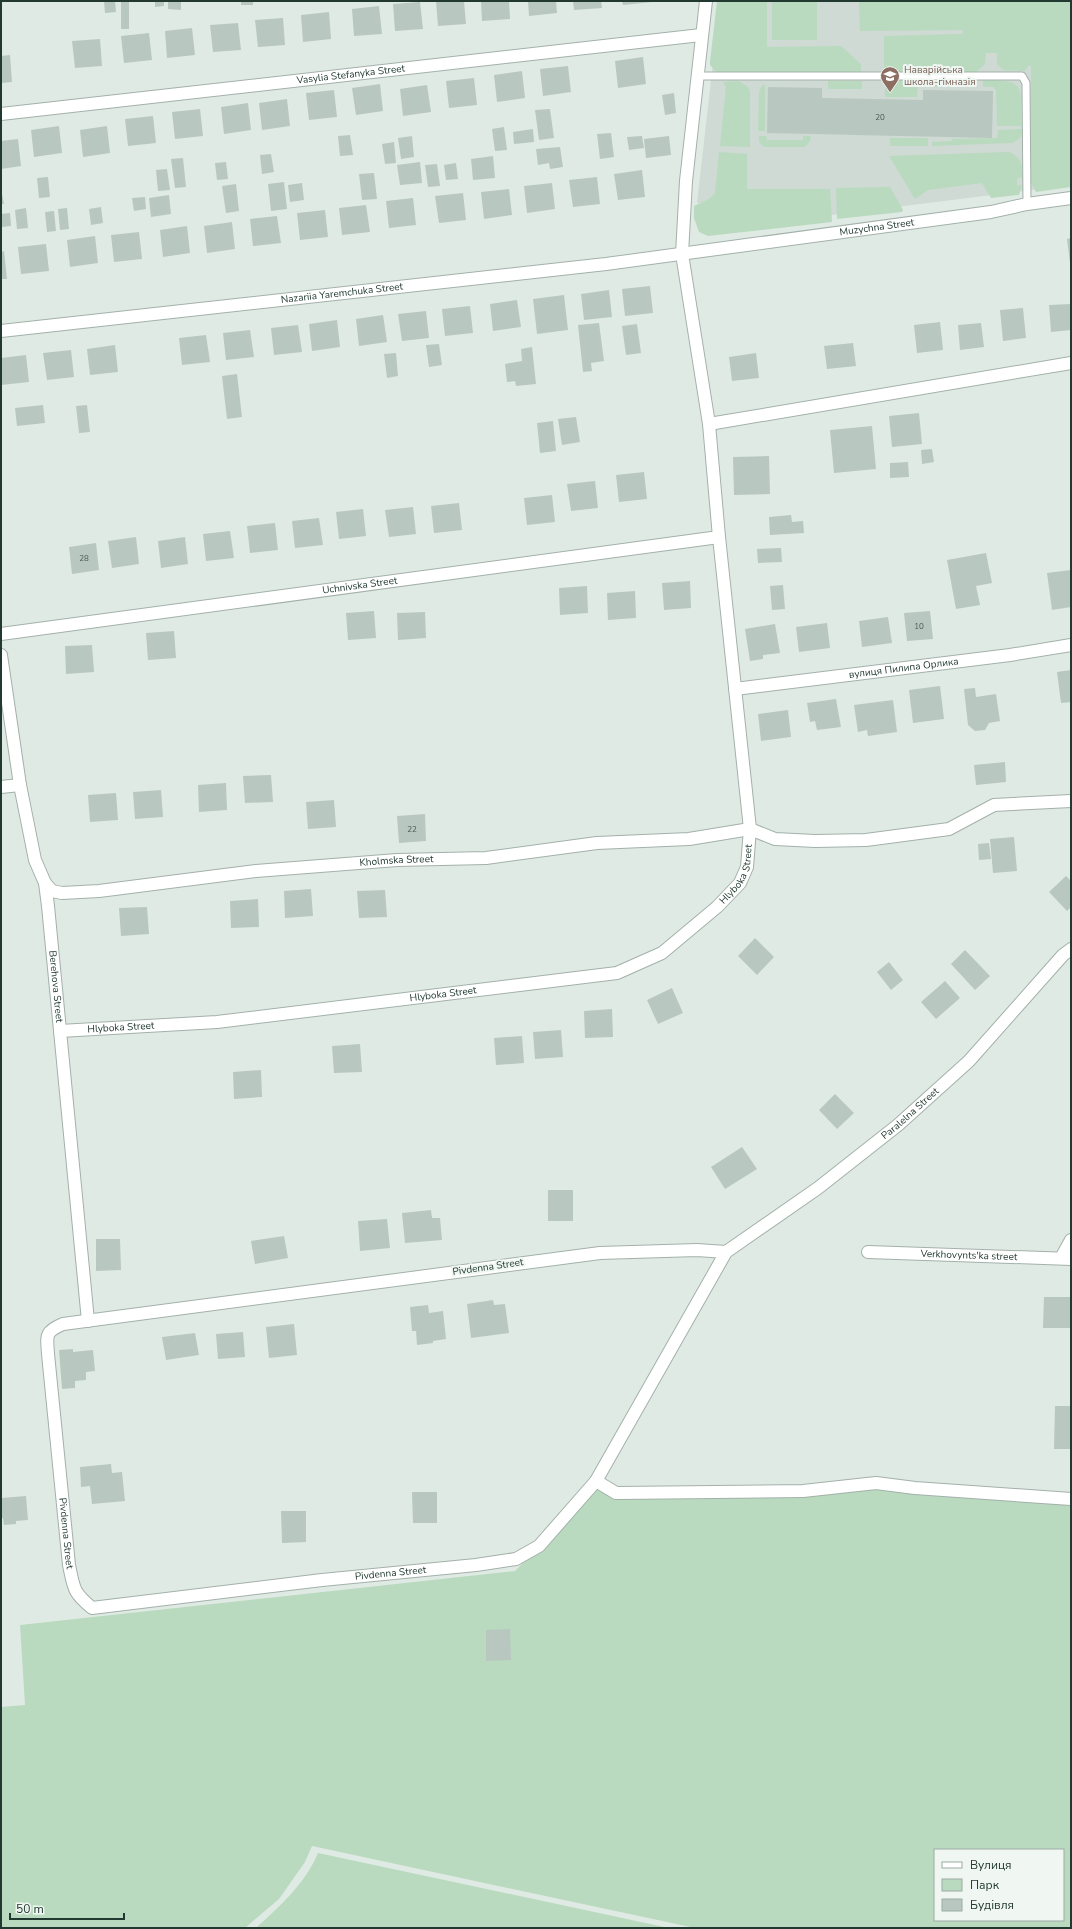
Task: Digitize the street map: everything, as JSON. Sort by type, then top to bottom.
[{"type":"street","name":"Hlyboka Street","points":[[60,1031],[217,1022],[617,973],[662,953],[717,907],[740,883],[747,867],[750,829],[719,537],[709,424],[682,254],[686,181],[701,35],[706,1]]},
{"type":"street","name":"Vasylia Stefanyka Street","points":[[1,114],[701,35]]},
{"type":"street","name":"Muzychna Street","points":[[682,254],[991,212],[1027,204],[1071,198]]},
{"type":"street","name":"Nazariia Yaremchuka Street","points":[[1,331],[598,265],[682,254]]},
{"type":"street","points":[[709,424],[1071,363]]},
{"type":"street","name":"Uchnivska Street","points":[[1,634],[719,537]]},
{"type":"street","name":"вулиця Пилипа Орлика","points":[[735,689],[1010,655],[1071,645]]},
{"type":"street","name":"Berehova Street","points":[[1,655],[20,785],[35,860],[45,883],[88,1321]]},
{"type":"street","points":[[1,787],[20,785]]},
{"type":"street","points":[[750,829],[775,839],[815,841],[866,840],[949,829],[994,805],[1071,801]]},
{"type":"street","name":"Kholmska Street","points":[[45,883],[52,891],[62,893],[99,891],[256,871],[397,860],[486,858],[597,843],[689,839],[750,829]]},
{"type":"street","name":"Paralelna Street","points":[[726,1252],[818,1188],[898,1125],[970,1061],[1062,955],[1071,949]]},
{"type":"street","points":[[1066,1258],[1071,1240]]},
{"type":"street","name":"Pivdenna Street","points":[[697,1250],[726,1252],[596,1481],[539,1546],[516,1559],[476,1565],[322,1580],[92,1608],[78,1596],[74,1589],[69,1565],[47,1337],[52,1329],[62,1324],[600,1253],[697,1250]]},
{"type":"street","name":"Verkhovynts'ka street","points":[[868,1252],[1066,1258]]},
{"type":"street","points":[[596,1481],[616,1493],[803,1491],[876,1482],[915,1488],[1071,1499]]},
{"type":"lane","points":[[697,76],[1022,76],[1026,83],[1027,204]]},
{"type":"shaded area","name":"Наварійська школа-гімназія","points":[[720,1],[1071,1],[1071,185],[743,226],[743,203],[697,203]]},
{"type":"green space","points":[[717,1],[767,1],[767,47],[841,46],[861,64],[861,73],[717,73],[710,65],[710,61]]},
{"type":"green space","points":[[772,1],[817,1],[817,40],[772,40]]},
{"type":"green space","points":[[859,1],[1071,1],[1071,187],[1036,192],[1031,183],[1031,66],[1028,66],[1025,71],[1003,70],[997,64],[997,53],[986,53],[985,64],[976,72],[884,72],[884,36],[962,34],[963,30],[860,31]]},
{"type":"green space","points":[[885,80],[971,80],[971,87],[918,87],[917,97],[885,97]]},
{"type":"green space","points":[[983,80],[998,80],[1015,84],[1020,94],[1021,126],[997,126],[996,90],[993,87],[983,87]]},
{"type":"green space","points":[[739,81],[748,87],[750,92],[750,147],[720,146],[726,87],[723,82]]},
{"type":"green space","points":[[828,81],[862,81],[862,89],[828,89]]},
{"type":"green space","points":[[765,84],[765,131],[758,131],[759,92],[761,87]]},
{"type":"green space","points":[[1022,129],[1020,138],[1012,143],[932,146],[932,142],[952,141],[952,139],[997,138],[998,130]]},
{"type":"green space","points":[[759,136],[766,136],[767,140],[803,140],[803,136],[811,136],[810,141],[805,147],[764,147],[759,142]]},
{"type":"green space","points":[[890,138],[928,138],[928,146],[890,146]]},
{"type":"green space","points":[[719,152],[747,154],[747,189],[830,189],[832,222],[708,236],[699,232],[694,218],[694,206],[709,199],[715,193]]},
{"type":"green space","points":[[1009,152],[1017,156],[1021,165],[1022,177],[1017,178],[1017,186],[1022,185],[1019,195],[991,198],[982,183],[928,190],[915,199],[889,156]]},
{"type":"green space","points":[[890,187],[903,210],[902,212],[837,219],[836,188]]},
{"type":"green space","points":[[596,1481],[616,1493],[876,1483],[1071,1499],[1071,1928],[695,1928],[312,1846],[305,1862],[279,1899],[245,1928],[1,1928],[1,1707],[25,1705],[20,1625],[515,1571]]},
{"type":"green space","points":[[318,1853],[669,1928],[256,1928],[283,1903],[299,1885],[313,1864]]},
{"type":"building","points":[[104,1],[115,1],[116,12],[105,13]]},
{"type":"building","points":[[121,1],[129,1],[129,29],[121,29]]},
{"type":"building","points":[[155,1],[164,1],[164,6],[155,7]]},
{"type":"building","points":[[168,1],[181,1],[181,10],[168,9]]},
{"type":"building","points":[[241,1],[253,1],[253,5],[241,5]]},
{"type":"building","points":[[436,1],[464,1],[466,24],[438,26]]},
{"type":"building","points":[[481,1],[509,1],[510,19],[482,21]]},
{"type":"building","points":[[528,1],[556,1],[557,13],[529,16]]},
{"type":"building","points":[[573,1],[601,1],[602,8],[574,10]]},
{"type":"building","points":[[622,1],[652,1],[652,2],[623,5]]},
{"type":"building","points":[[420,2],[423,29],[395,31],[393,4]]},
{"type":"building","points":[[379,6],[382,34],[354,36],[352,9]]},
{"type":"building","points":[[329,12],[331,39],[303,42],[301,15]]},
{"type":"building","points":[[283,18],[285,45],[258,47],[255,20]]},
{"type":"building","points":[[238,23],[241,50],[213,52],[210,25]]},
{"type":"building","points":[[192,28],[195,55],[167,58],[165,31]]},
{"type":"building","points":[[149,33],[152,60],[124,63],[121,36]]},
{"type":"building","points":[[100,39],[102,66],[75,68],[72,41]]},
{"type":"building","points":[[10,55],[12,82],[1,83],[1,56]]},
{"type":"building","points":[[643,57],[646,84],[618,88],[615,61]]},
{"type":"building","points":[[568,66],[571,92],[543,96],[540,69]]},
{"type":"building","points":[[522,71],[525,98],[497,102],[494,75]]},
{"type":"building","points":[[474,78],[477,105],[449,108],[446,81]]},
{"type":"building","points":[[380,84],[383,111],[356,115],[352,88]]},
{"type":"building","points":[[427,85],[431,112],[403,116],[400,89]]},
{"type":"building","points":[[768,87],[822,88],[822,98],[923,100],[923,90],[993,91],[992,138],[767,133]]},
{"type":"building","points":[[334,90],[337,117],[309,120],[306,93]]},
{"type":"building","points":[[674,93],[676,113],[665,115],[662,95]]},
{"type":"building","points":[[287,99],[290,126],[262,130],[259,103]]},
{"type":"building","points":[[248,103],[251,130],[224,134],[221,107]]},
{"type":"building","points":[[200,109],[203,136],[175,139],[172,112]]},
{"type":"building","points":[[550,109],[554,138],[539,140],[535,110]]},
{"type":"building","points":[[153,116],[156,143],[128,146],[125,119]]},
{"type":"building","points":[[59,126],[62,153],[34,157],[31,130]]},
{"type":"building","points":[[107,126],[110,153],[83,157],[80,130]]},
{"type":"building","points":[[504,127],[507,150],[495,151],[492,129]]},
{"type":"building","points":[[533,129],[534,142],[514,144],[513,132]]},
{"type":"building","points":[[611,133],[614,157],[600,159],[597,134]]},
{"type":"building","points":[[350,135],[353,155],[340,156],[338,136]]},
{"type":"building","points":[[412,136],[414,157],[401,159],[398,138]]},
{"type":"building","points":[[642,136],[644,148],[629,150],[627,137]]},
{"type":"building","points":[[669,136],[671,155],[646,158],[644,139]]},
{"type":"building","points":[[18,139],[21,166],[1,169],[1,141]]},
{"type":"building","points":[[394,142],[396,163],[385,164],[382,144]]},
{"type":"building","points":[[560,147],[563,167],[550,169],[549,163],[538,165],[536,149]]},
{"type":"building","points":[[271,154],[274,172],[262,174],[260,155]]},
{"type":"building","points":[[493,156],[495,178],[473,180],[471,159]]},
{"type":"building","points":[[183,158],[186,187],[175,188],[171,159]]},
{"type":"building","points":[[226,162],[228,179],[217,180],[215,163]]},
{"type":"building","points":[[420,162],[422,183],[400,185],[397,165]]},
{"type":"building","points":[[456,163],[458,179],[446,180],[444,165]]},
{"type":"building","points":[[437,164],[440,186],[428,187],[425,165]]},
{"type":"building","points":[[167,169],[170,190],[158,191],[156,170]]},
{"type":"building","points":[[642,170],[645,197],[618,200],[614,174]]},
{"type":"building","points":[[374,173],[377,199],[362,200],[359,174]]},
{"type":"building","points":[[48,177],[50,197],[39,198],[37,178]]},
{"type":"building","points":[[597,177],[600,204],[573,207],[569,180]]},
{"type":"building","points":[[284,182],[287,209],[271,211],[268,184]]},
{"type":"building","points":[[302,183],[304,200],[290,202],[288,185]]},
{"type":"building","points":[[552,183],[555,209],[527,213],[524,186]]},
{"type":"building","points":[[236,184],[239,211],[226,213],[222,186]]},
{"type":"building","points":[[1,189],[4,204],[1,204]]},
{"type":"building","points":[[509,189],[512,215],[484,219],[481,192]]},
{"type":"building","points":[[463,193],[466,220],[439,223],[435,196]]},
{"type":"building","points":[[169,195],[171,214],[151,217],[149,198]]},
{"type":"building","points":[[145,197],[146,209],[134,211],[132,198]]},
{"type":"building","points":[[413,198],[416,225],[389,228],[386,201]]},
{"type":"building","points":[[366,205],[370,232],[342,235],[339,208]]},
{"type":"building","points":[[101,207],[103,223],[91,225],[89,209]]},
{"type":"building","points":[[26,208],[28,228],[17,229],[15,210]]},
{"type":"building","points":[[67,208],[69,229],[60,230],[58,209]]},
{"type":"building","points":[[325,210],[328,237],[300,240],[297,213]]},
{"type":"building","points":[[54,211],[56,231],[47,232],[45,212]]},
{"type":"building","points":[[10,213],[11,226],[1,227],[1,214]]},
{"type":"building","points":[[277,216],[281,243],[253,246],[250,219]]},
{"type":"building","points":[[232,222],[235,249],[207,253],[204,226]]},
{"type":"building","points":[[187,226],[190,253],[163,257],[160,230]]},
{"type":"building","points":[[139,232],[142,259],[114,262],[111,235]]},
{"type":"building","points":[[95,236],[98,263],[70,267],[67,240]]},
{"type":"building","points":[[1071,238],[1071,263],[1070,263],[1067,239]]},
{"type":"building","points":[[46,244],[49,271],[21,274],[18,247]]},
{"type":"building","points":[[4,251],[7,279],[1,279],[1,252]]},
{"type":"building","points":[[650,286],[653,313],[625,316],[622,289]]},
{"type":"building","points":[[609,290],[612,317],[584,320],[581,294]]},
{"type":"building","points":[[564,295],[568,330],[537,334],[533,299]]},
{"type":"building","points":[[517,300],[521,327],[493,331],[490,304]]},
{"type":"building","points":[[1071,304],[1071,330],[1051,332],[1049,305]]},
{"type":"building","points":[[470,306],[473,333],[445,336],[442,309]]},
{"type":"building","points":[[1023,308],[1026,338],[1003,341],[1000,310]]},
{"type":"building","points":[[426,311],[429,338],[402,341],[398,314]]},
{"type":"building","points":[[383,315],[387,342],[359,346],[356,319]]},
{"type":"building","points":[[337,320],[340,347],[312,351],[309,324]]},
{"type":"building","points":[[940,322],[943,350],[917,353],[914,325]]},
{"type":"building","points":[[599,323],[604,361],[591,363],[592,371],[583,372],[578,325]]},
{"type":"building","points":[[981,323],[984,347],[960,350],[958,325]]},
{"type":"building","points":[[637,324],[641,353],[626,355],[622,326]]},
{"type":"building","points":[[298,325],[302,352],[274,355],[271,328]]},
{"type":"building","points":[[250,330],[254,357],[226,360],[223,333]]},
{"type":"building","points":[[206,335],[210,362],[182,365],[179,338]]},
{"type":"building","points":[[853,343],[856,366],[827,369],[824,346]]},
{"type":"building","points":[[439,344],[442,365],[429,367],[426,345]]},
{"type":"building","points":[[115,345],[118,372],[90,375],[87,349]]},
{"type":"building","points":[[532,347],[536,384],[516,386],[515,381],[507,382],[505,364],[522,361],[521,349]]},
{"type":"building","points":[[71,350],[74,377],[47,380],[43,353]]},
{"type":"building","points":[[396,353],[398,376],[387,378],[384,354]]},
{"type":"building","points":[[756,353],[759,378],[732,381],[729,357]]},
{"type":"building","points":[[26,355],[29,382],[1,385],[1,358]]},
{"type":"building","points":[[237,374],[242,417],[227,419],[222,376]]},
{"type":"building","points":[[43,405],[45,423],[17,426],[15,408]]},
{"type":"building","points":[[87,405],[90,432],[79,433],[76,406]]},
{"type":"building","points":[[919,413],[922,444],[892,447],[889,416]]},
{"type":"building","points":[[576,417],[580,442],[562,445],[558,419]]},
{"type":"building","points":[[553,421],[556,451],[540,453],[537,423]]},
{"type":"building","points":[[872,426],[876,469],[834,473],[830,430]]},
{"type":"building","points":[[932,449],[934,462],[922,464],[921,450]]},
{"type":"building","points":[[769,456],[770,494],[734,495],[733,457]]},
{"type":"building","points":[[908,462],[909,477],[890,478],[890,463]]},
{"type":"building","points":[[644,472],[647,499],[619,502],[616,475]]},
{"type":"building","points":[[595,481],[598,508],[571,511],[567,484]]},
{"type":"building","points":[[552,495],[555,522],[527,525],[524,498]]},
{"type":"building","points":[[459,503],[462,530],[434,533],[431,506]]},
{"type":"building","points":[[413,507],[416,534],[389,537],[385,510]]},
{"type":"building","points":[[363,509],[366,536],[339,539],[336,512]]},
{"type":"building","points":[[791,515],[792,522],[803,521],[804,533],[770,535],[769,517]]},
{"type":"building","points":[[319,518],[323,545],[295,548],[292,521]]},
{"type":"building","points":[[275,523],[278,550],[250,553],[247,526]]},
{"type":"building","points":[[230,531],[234,558],[206,561],[203,534]]},
{"type":"building","points":[[136,537],[139,564],[112,568],[108,541]]},
{"type":"building","points":[[185,537],[188,564],[161,568],[158,541]]},
{"type":"building","points":[[96,543],[99,570],[72,574],[69,547]]},
{"type":"building","points":[[781,548],[782,562],[758,563],[757,549]]},
{"type":"building","points":[[986,553],[992,583],[976,586],[980,605],[956,609],[947,560]]},
{"type":"building","points":[[1071,570],[1071,607],[1052,610],[1047,573]]},
{"type":"building","points":[[690,581],[691,608],[664,610],[662,583]]},
{"type":"building","points":[[783,585],[785,609],[772,610],[770,586]]},
{"type":"building","points":[[587,586],[588,613],[560,615],[559,588]]},
{"type":"building","points":[[635,591],[636,618],[608,620],[607,593]]},
{"type":"building","points":[[374,611],[376,638],[348,640],[346,613]]},
{"type":"building","points":[[930,611],[933,639],[907,641],[904,613]]},
{"type":"building","points":[[425,612],[426,638],[398,640],[397,613]]},
{"type":"building","points":[[888,617],[892,643],[862,647],[859,621]]},
{"type":"building","points":[[827,623],[830,648],[799,652],[796,627]]},
{"type":"building","points":[[775,624],[780,653],[763,655],[763,659],[750,661],[745,629]]},
{"type":"building","points":[[174,631],[176,658],[148,660],[146,633]]},
{"type":"building","points":[[92,645],[94,672],[66,674],[65,646]]},
{"type":"building","points":[[1071,670],[1071,702],[1061,703],[1057,672]]},
{"type":"building","points":[[940,686],[944,719],[913,723],[909,690]]},
{"type":"building","points":[[975,688],[976,697],[996,694],[1000,721],[989,723],[985,730],[975,731],[968,725],[964,689]]},
{"type":"building","points":[[836,699],[841,727],[817,730],[815,721],[810,722],[807,703]]},
{"type":"building","points":[[893,700],[897,732],[868,736],[867,730],[858,732],[854,705]]},
{"type":"building","points":[[788,710],[791,737],[761,741],[758,714]]},
{"type":"building","points":[[1005,762],[1006,782],[976,785],[974,765]]},
{"type":"building","points":[[271,775],[273,802],[245,803],[243,776]]},
{"type":"building","points":[[226,783],[227,810],[199,812],[198,785]]},
{"type":"building","points":[[161,790],[163,817],[135,819],[133,792]]},
{"type":"building","points":[[116,793],[118,820],[90,822],[88,795]]},
{"type":"building","points":[[334,800],[336,827],[308,829],[306,802]]},
{"type":"building","points":[[425,814],[426,841],[399,843],[397,816]]},
{"type":"building","points":[[1014,837],[1017,871],[993,873],[990,839]]},
{"type":"building","points":[[989,843],[991,859],[979,860],[978,844]]},
{"type":"building","points":[[1066,876],[1071,881],[1071,907],[1067,911],[1049,892]]},
{"type":"building","points":[[311,889],[313,916],[285,918],[284,891]]},
{"type":"building","points":[[385,890],[387,917],[359,918],[357,891]]},
{"type":"building","points":[[258,899],[259,927],[231,928],[230,901]]},
{"type":"building","points":[[147,907],[149,934],[121,936],[119,908]]},
{"type":"building","points":[[755,938],[774,957],[757,975],[738,956]]},
{"type":"building","points":[[965,950],[990,976],[975,990],[951,964]]},
{"type":"building","points":[[889,962],[903,980],[891,990],[877,972]]},
{"type":"building","points":[[945,981],[960,998],[936,1019],[921,1002]]},
{"type":"building","points":[[672,988],[683,1013],[658,1024],[647,1000]]},
{"type":"building","points":[[612,1009],[613,1037],[585,1038],[584,1011]]},
{"type":"building","points":[[561,1030],[563,1057],[535,1059],[533,1032]]},
{"type":"building","points":[[522,1036],[524,1063],[496,1065],[494,1038]]},
{"type":"building","points":[[360,1044],[362,1072],[334,1073],[332,1046]]},
{"type":"building","points":[[261,1070],[262,1097],[234,1099],[233,1072]]},
{"type":"building","points":[[835,1094],[854,1113],[837,1129],[819,1110]]},
{"type":"building","points":[[742,1147],[757,1169],[725,1189],[711,1167]]},
{"type":"building","points":[[548,1190],[573,1190],[573,1221],[548,1221]]},
{"type":"building","points":[[431,1210],[432,1218],[440,1218],[442,1240],[405,1243],[402,1213]]},
{"type":"building","points":[[387,1219],[390,1248],[360,1251],[358,1221]]},
{"type":"building","points":[[284,1236],[288,1258],[255,1264],[251,1241]]},
{"type":"building","points":[[96,1239],[120,1239],[121,1270],[96,1271]]},
{"type":"building","points":[[1044,1297],[1071,1297],[1071,1328],[1043,1328]]},
{"type":"building","points":[[493,1300],[494,1305],[505,1304],[509,1333],[471,1338],[467,1304]]},
{"type":"building","points":[[428,1305],[429,1313],[443,1311],[446,1339],[433,1341],[433,1343],[417,1345],[416,1331],[412,1331],[410,1307]]},
{"type":"building","points":[[294,1324],[297,1355],[269,1358],[266,1327]]},
{"type":"building","points":[[243,1332],[245,1357],[218,1359],[216,1334]]},
{"type":"building","points":[[195,1333],[199,1355],[166,1360],[162,1337]]},
{"type":"building","points":[[73,1349],[73,1352],[93,1350],[95,1371],[86,1372],[86,1380],[75,1381],[75,1388],[62,1389],[59,1350]]},
{"type":"building","points":[[1055,1406],[1071,1406],[1071,1449],[1054,1449]]},
{"type":"building","points":[[111,1464],[112,1473],[122,1472],[125,1501],[92,1504],[90,1486],[81,1487],[80,1467]]},
{"type":"building","points":[[412,1492],[437,1492],[437,1523],[413,1523]]},
{"type":"building","points":[[26,1496],[28,1520],[16,1521],[16,1524],[4,1525],[3,1518],[1,1518],[1,1498]]},
{"type":"building","points":[[281,1511],[306,1511],[306,1542],[282,1543]]},
{"type":"building","points":[[510,1629],[511,1660],[486,1661],[486,1630]]},
{"type":"place","name":"Наварійська школа-гімназія","points":[[890,93]]}]
